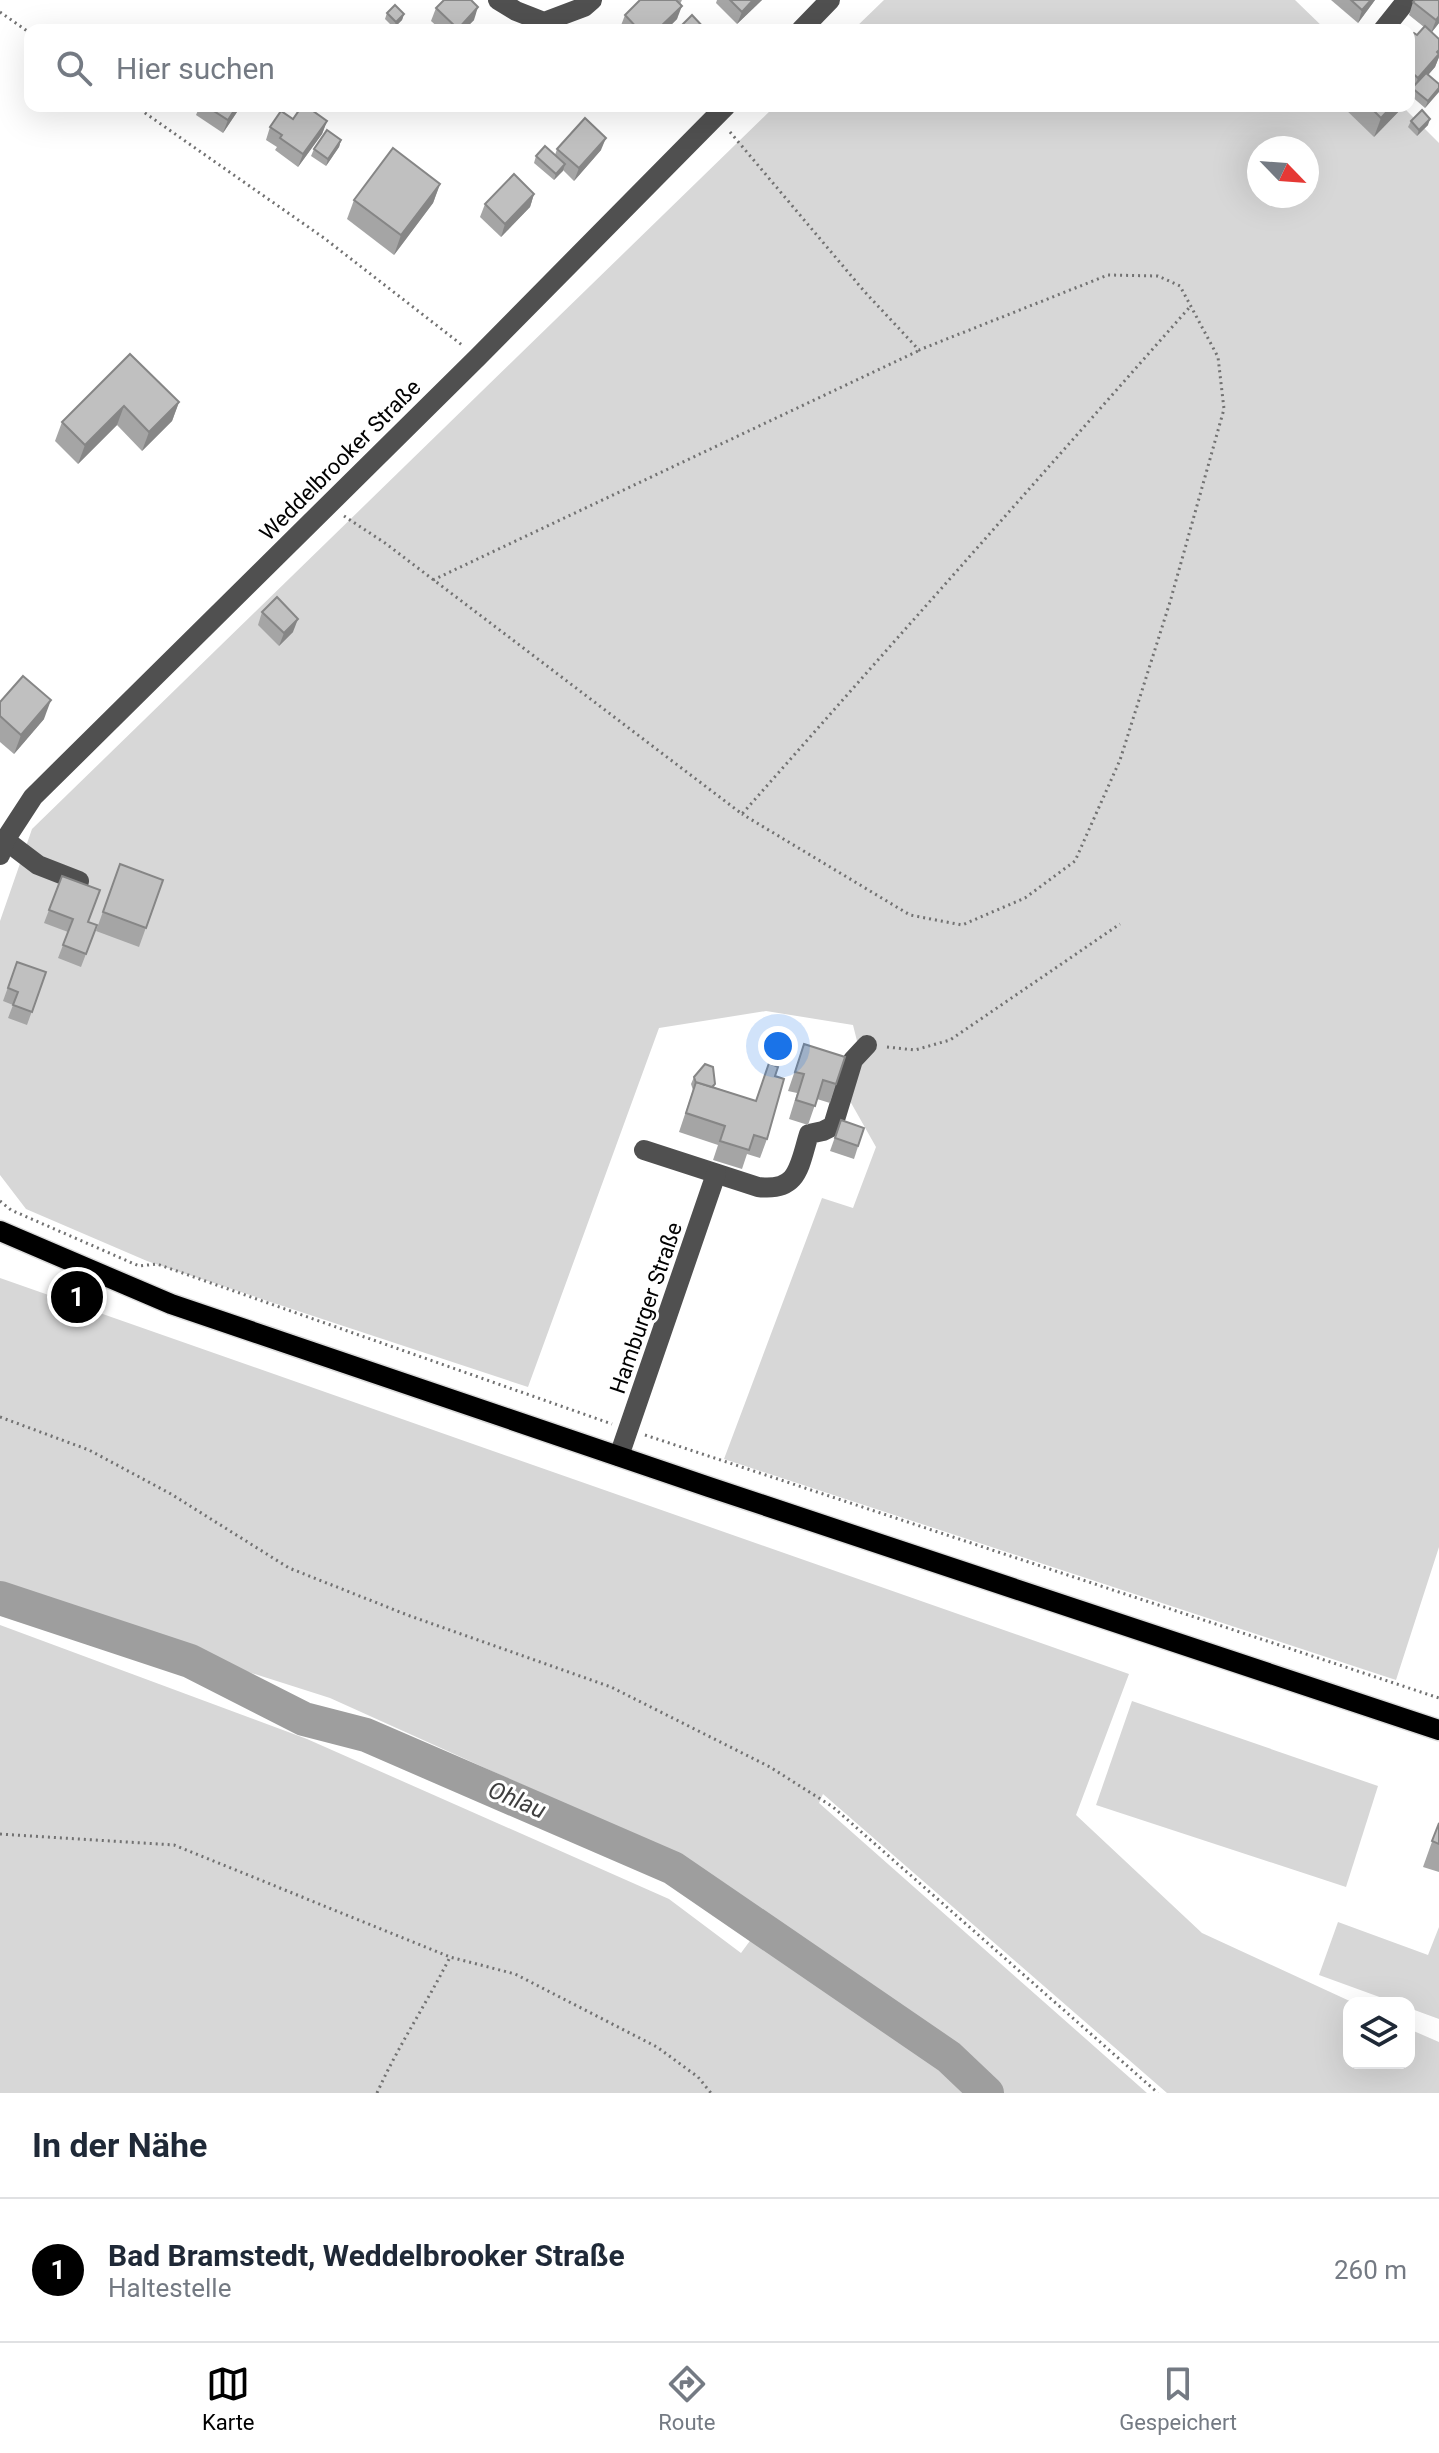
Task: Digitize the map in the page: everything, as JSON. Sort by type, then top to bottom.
[{"type":"main road","points":[[0,1231],[171,1304],[1439,1730]]},
{"type":"street","points":[[498,0],[544,22],[584,7],[592,0]]},
{"type":"street","points":[[807,24],[830,0]]},
{"type":"street","points":[[1388,24],[1407,0]]},
{"type":"street","name":"Weddelbrooker Straße","points":[[3,848],[33,797],[478,357],[720,112]]},
{"type":"street","points":[[3,848],[79,881]]},
{"type":"street","points":[[644,1150],[758,1187],[774,1189],[788,1184],[797,1173],[809,1134],[833,1126],[853,1060],[867,1045]]},
{"type":"street","name":"Hamburger Straße","points":[[619,1456],[716,1174]]},
{"type":"path","points":[[0,12],[24,29]]},
{"type":"path","points":[[144,112],[324,238],[478,357]]},
{"type":"path","points":[[722,112],[864,291],[919,350]]},
{"type":"path","points":[[328,506],[385,543],[433,580],[742,814],[910,915],[962,925],[1025,898],[1075,861],[1120,760],[1170,602],[1224,409],[1218,357],[1180,286],[1158,276],[1108,275],[919,350],[433,580]]},
{"type":"path","points":[[742,814],[1190,307]]},
{"type":"path","points":[[867,1045],[915,1050],[950,1040],[1120,924]]},
{"type":"path","points":[[0,1201],[11,1210],[139,1266],[157,1264],[630,1430],[1439,1698]]},
{"type":"path","points":[[0,1417],[89,1450],[171,1494],[289,1568],[410,1616],[611,1687],[770,1767],[833,1807],[1158,2093]]},
{"type":"path","points":[[0,1834],[174,1845],[450,1957],[515,1974],[657,2047],[698,2077],[711,2093]]},
{"type":"path","points":[[377,2093],[450,1957]]},
{"type":"shaded area","points":[[884,0],[1295,0],[1320,24],[859,24]]},
{"type":"shaded area","points":[[769,112],[1408,112],[1439,143],[1439,1547],[1396,1680],[724,1459],[822,1198],[853,1208],[876,1147],[850,1101],[862,1061],[853,1025],[766,1011],[659,1028],[528,1387],[147,1261],[26,1209],[0,1175],[0,921],[32,829]]},
{"type":"shaded area","points":[[0,1278],[1129,1674],[1076,1815],[1202,1933],[1343,1998],[1343,2069],[1415,2069],[1415,2032],[1439,2042],[1439,2093],[1167,2093],[823,1794],[810,1823],[819,1803],[1147,2093],[0,2093],[0,1625],[307,1739],[669,1899],[741,1953],[769,1915],[678,1855],[330,1698],[0,1593]]},
{"type":"shaded area","points":[[1132,1701],[1378,1786],[1346,1887],[1096,1805]]},
{"type":"shaded area","points":[[1338,1922],[1428,1955],[1439,1927],[1439,2019],[1415,2010],[1415,1997],[1380,1997],[1319,1975]]},
{"type":"building","points":[[444,0],[471,0],[478,7],[463,24],[453,24],[436,8]]},
{"type":"building","points":[[640,0],[676,0],[682,6],[663,24],[633,24],[625,15]]},
{"type":"building","points":[[730,0],[753,0],[742,12]]},
{"type":"building","points":[[1351,0],[1371,0],[1362,10]]},
{"type":"building","points":[[1439,0],[1436,20],[1413,2]]},
{"type":"building","points":[[395,5],[404,14],[396,22],[387,13]]},
{"type":"building","points":[[692,15],[700,24],[683,24]]},
{"type":"building","points":[[1425,26],[1439,39],[1439,54],[1418,78],[1415,75],[1415,34]]},
{"type":"building","points":[[1426,73],[1439,84],[1439,88],[1428,101],[1415,90],[1415,85]]},
{"type":"building","points":[[1422,110],[1430,119],[1419,130],[1411,121]]},
{"type":"building","points":[[215,112],[233,112],[228,120]]},
{"type":"building","points":[[280,112],[293,119],[298,112],[314,112],[327,121],[303,154],[270,127]]},
{"type":"building","points":[[585,118],[606,138],[579,168],[557,149]]},
{"type":"building","points":[[327,130],[341,140],[328,159],[314,149]]},
{"type":"building","points":[[545,146],[565,164],[556,174],[536,156]]},
{"type":"building","points":[[393,148],[440,184],[401,235],[354,200]]},
{"type":"building","points":[[514,174],[534,194],[505,224],[485,204]]},
{"type":"building","points":[[130,354],[179,402],[149,432],[124,406],[85,445],[62,422]]},
{"type":"building","points":[[277,597],[298,619],[284,633],[262,612]]},
{"type":"building","points":[[23,676],[51,700],[21,735],[0,716],[0,702]]},
{"type":"building","points":[[120,864],[163,880],[146,928],[103,912]]},
{"type":"building","points":[[62,876],[100,890],[88,922],[97,925],[86,954],[63,945],[73,919],[49,910]]},
{"type":"building","points":[[17,962],[46,972],[32,1012],[13,1005],[18,992],[8,988]]},
{"type":"building","points":[[804,1044],[845,1057],[836,1084],[823,1080],[815,1106],[796,1100],[804,1074],[795,1072]]},
{"type":"building","points":[[769,1063],[778,1067],[775,1076],[784,1079],[767,1139],[754,1135],[749,1150],[720,1141],[725,1126],[686,1113],[696,1082],[756,1101]]},
{"type":"building","points":[[705,1064],[713,1067],[715,1084],[712,1087],[696,1083],[694,1077]]},
{"type":"building","points":[[841,1120],[864,1128],[858,1146],[835,1138]]},
{"type":"building","points":[[1439,1823],[1439,1844],[1432,1841]]},
{"type":"waterway","name":"Ohlau","points":[[0,1598],[190,1661],[304,1719],[366,1735],[673,1868],[949,2057],[987,2093]]},
{"type":"place","name":"Bad Bramstedt, Weddelbrooker Straße","points":[[77,1297]]}]
